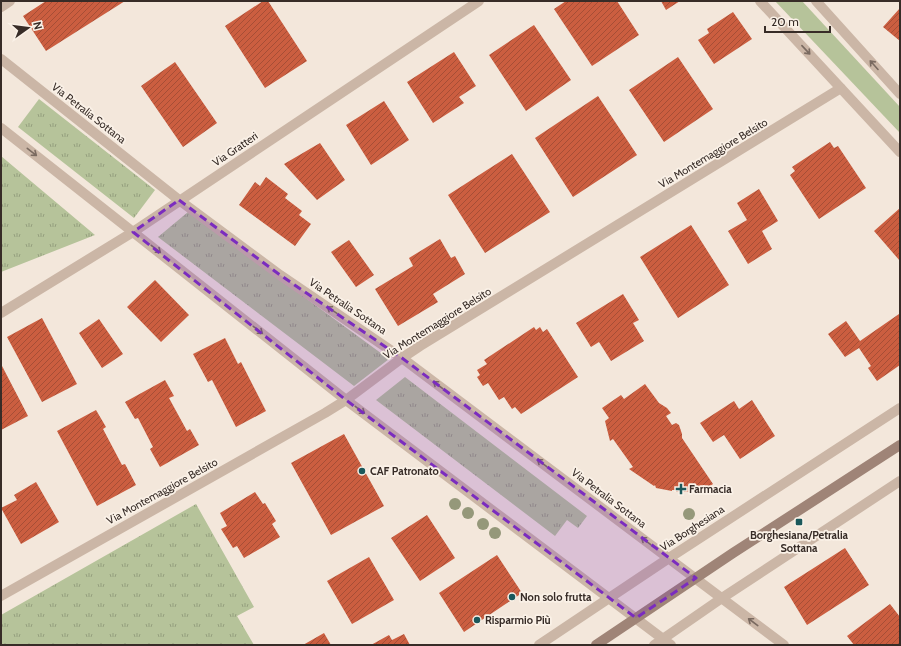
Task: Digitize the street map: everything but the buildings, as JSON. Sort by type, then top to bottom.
[{"type":"street","points":[[1,7],[10,1]]},
{"type":"street","name":"Via Gratteri","points":[[1,313],[133,232],[479,1]]},
{"type":"street","points":[[760,1],[900,152]]},
{"type":"street","points":[[816,1],[900,94]]},
{"type":"street","name":"Via Petralia Sottana","points":[[1,59],[179,200],[280,275],[402,358],[784,645]]},
{"type":"street","name":"Via Montemaggiore Belsito","points":[[1,596],[346,400],[402,358],[841,88]]},
{"type":"street","points":[[1,128],[346,400],[667,642]]},
{"type":"street","name":"Via Borghesiana","points":[[539,645],[668,558],[900,408]]},
{"type":"street","points":[[596,645],[900,444]]},
{"type":"street","points":[[654,645],[667,642],[722,598],[900,481]]},
{"type":"highlighted area","points":[[179,200],[280,275],[402,358],[696,578],[636,618],[346,400],[133,232]]},
{"type":"green space","points":[[775,1],[802,1],[900,107],[900,133]]},
{"type":"green space","points":[[39,99],[155,190],[134,218],[18,127]]},
{"type":"green space","points":[[1,156],[95,235],[1,272]]},
{"type":"green space","points":[[188,212],[389,359],[354,386],[158,237]]},
{"type":"green space","points":[[405,377],[587,516],[578,528],[567,520],[555,536],[376,400]]},
{"type":"green space","points":[[196,504],[254,607],[237,616],[254,645],[1,645],[1,615]]},
{"type":"place","name":"CAF Patronato","points":[[362,471]]},
{"type":"place","name":"Farmacia","points":[[681,489]]},
{"type":"place","name":"Borghesiana/Petralia Sottana","points":[[799,522]]},
{"type":"place","name":"Non solo frutta","points":[[512,597]]},
{"type":"place","name":"Risparmio Più","points":[[477,620]]}]
